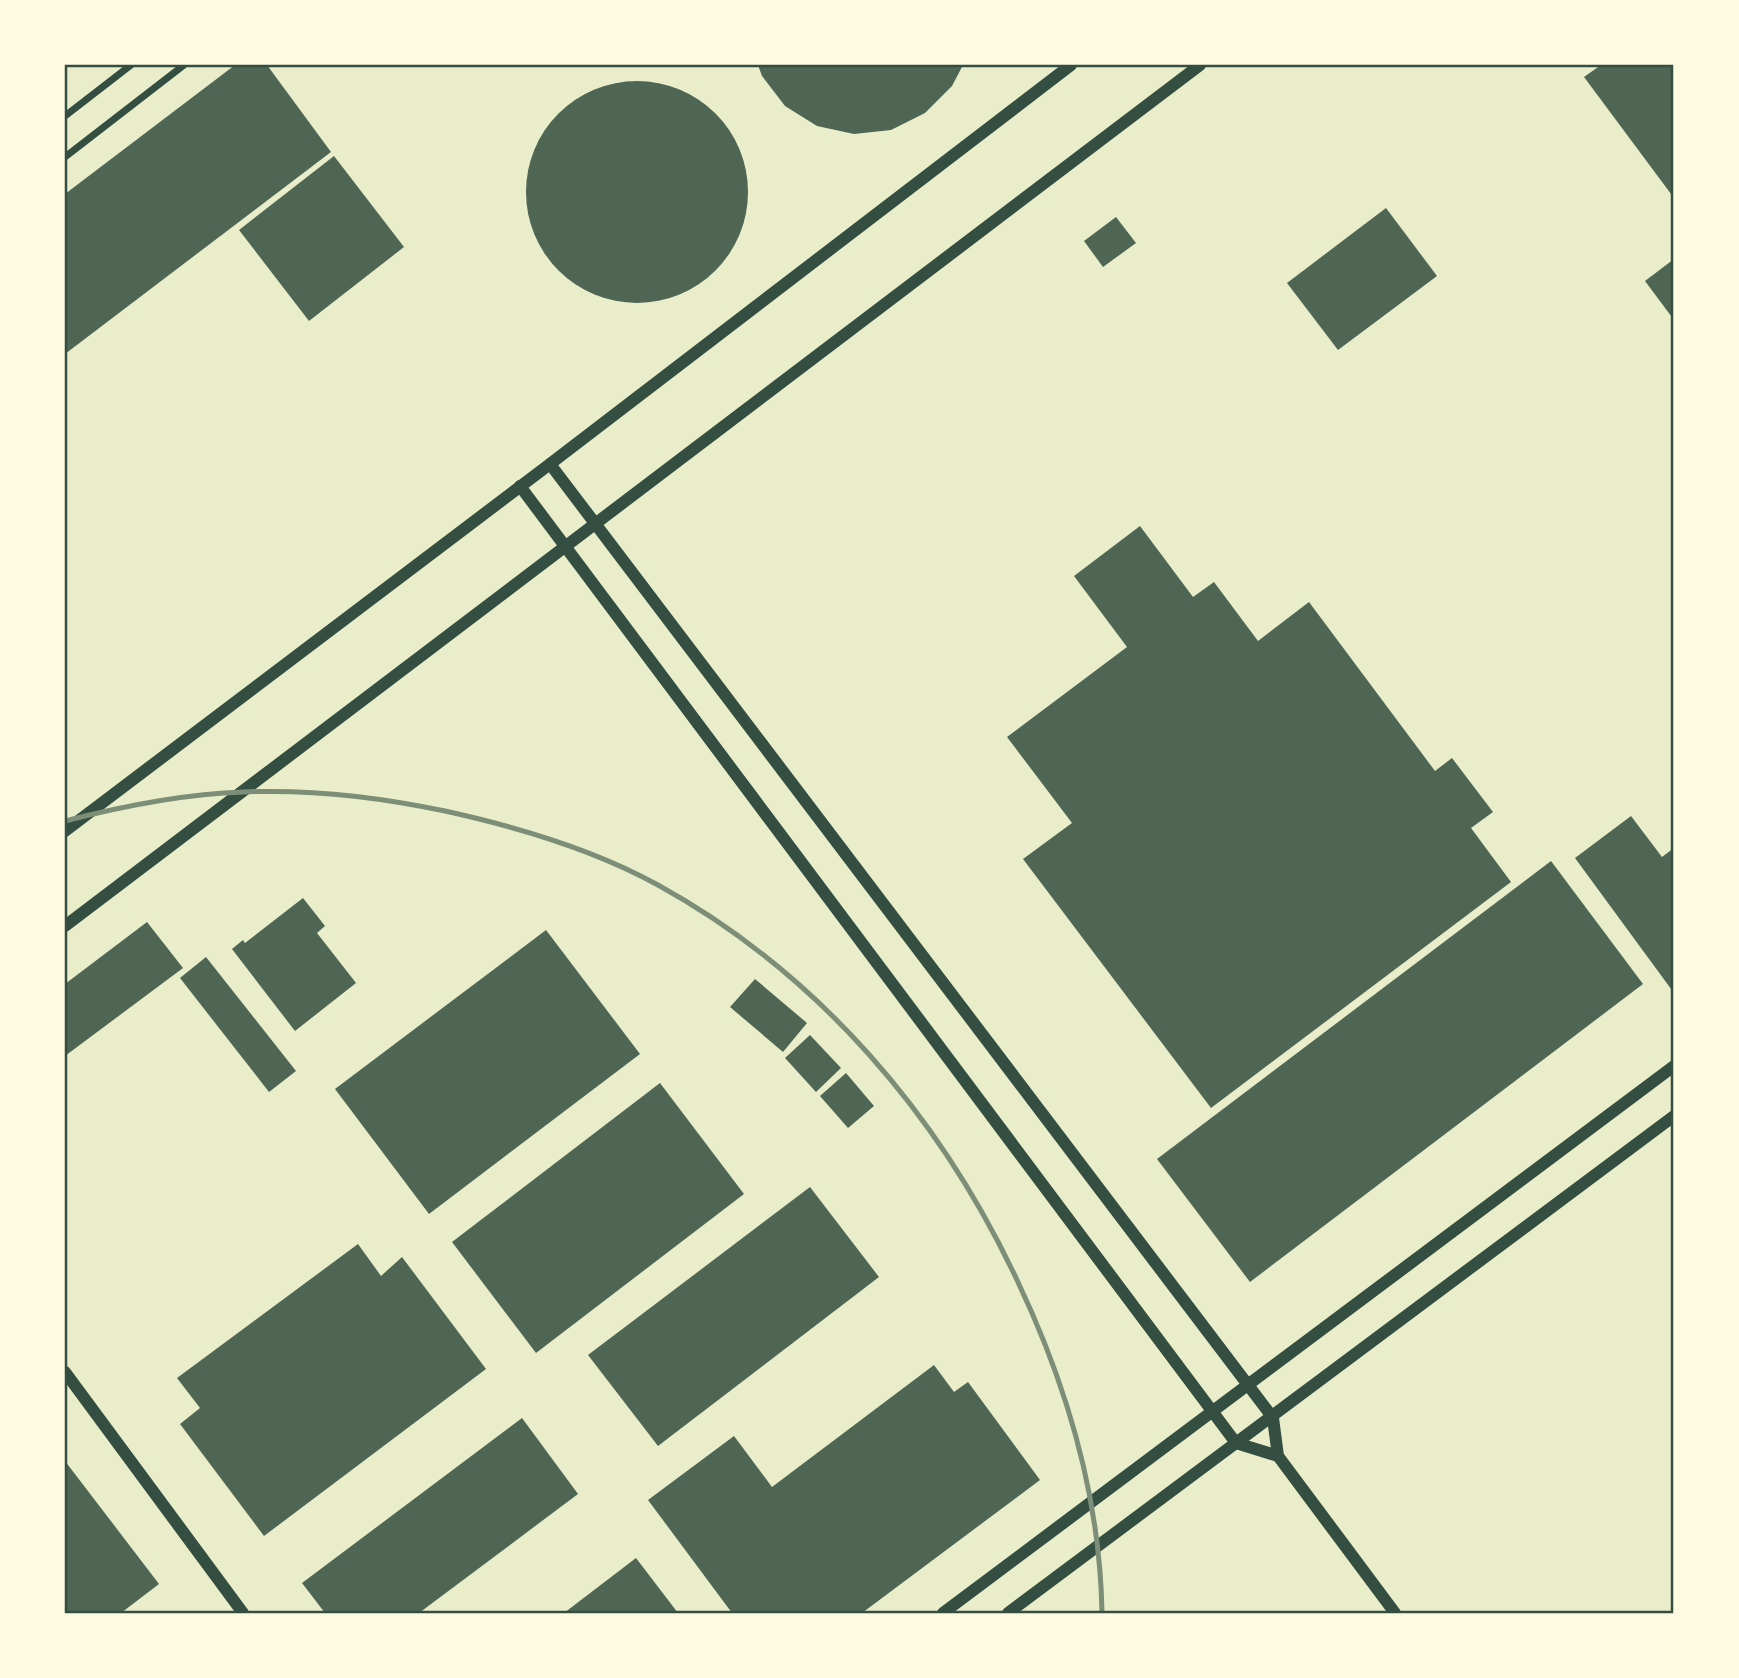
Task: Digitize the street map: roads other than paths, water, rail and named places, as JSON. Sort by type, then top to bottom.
[{"type":"street","points":[[65,116],[131,65]]},
{"type":"street","points":[[65,157],[184,65]]},
{"type":"street","points":[[65,831],[1072,65]]},
{"type":"street","points":[[65,926],[564,544],[1200,65]]},
{"type":"street","points":[[550,464],[1248,1384],[1273,1418],[1278,1456],[1395,1613]]},
{"type":"street","points":[[520,486],[1211,1411],[1237,1443],[1278,1456]]},
{"type":"street","points":[[943,1613],[1674,1066]]},
{"type":"street","points":[[1009,1613],[1674,1116]]},
{"type":"street","points":[[65,1372],[243,1613]]},
{"type":"railway","points":[[65,821],[153,802],[243,792],[319,793],[420,806],[527,832],[608,860],[658,885],[716,921],[771,961],[822,1005],[869,1054],[912,1106],[951,1161],[1017,1280],[1051,1360],[1078,1442],[1095,1527],[1102,1613]]}]
